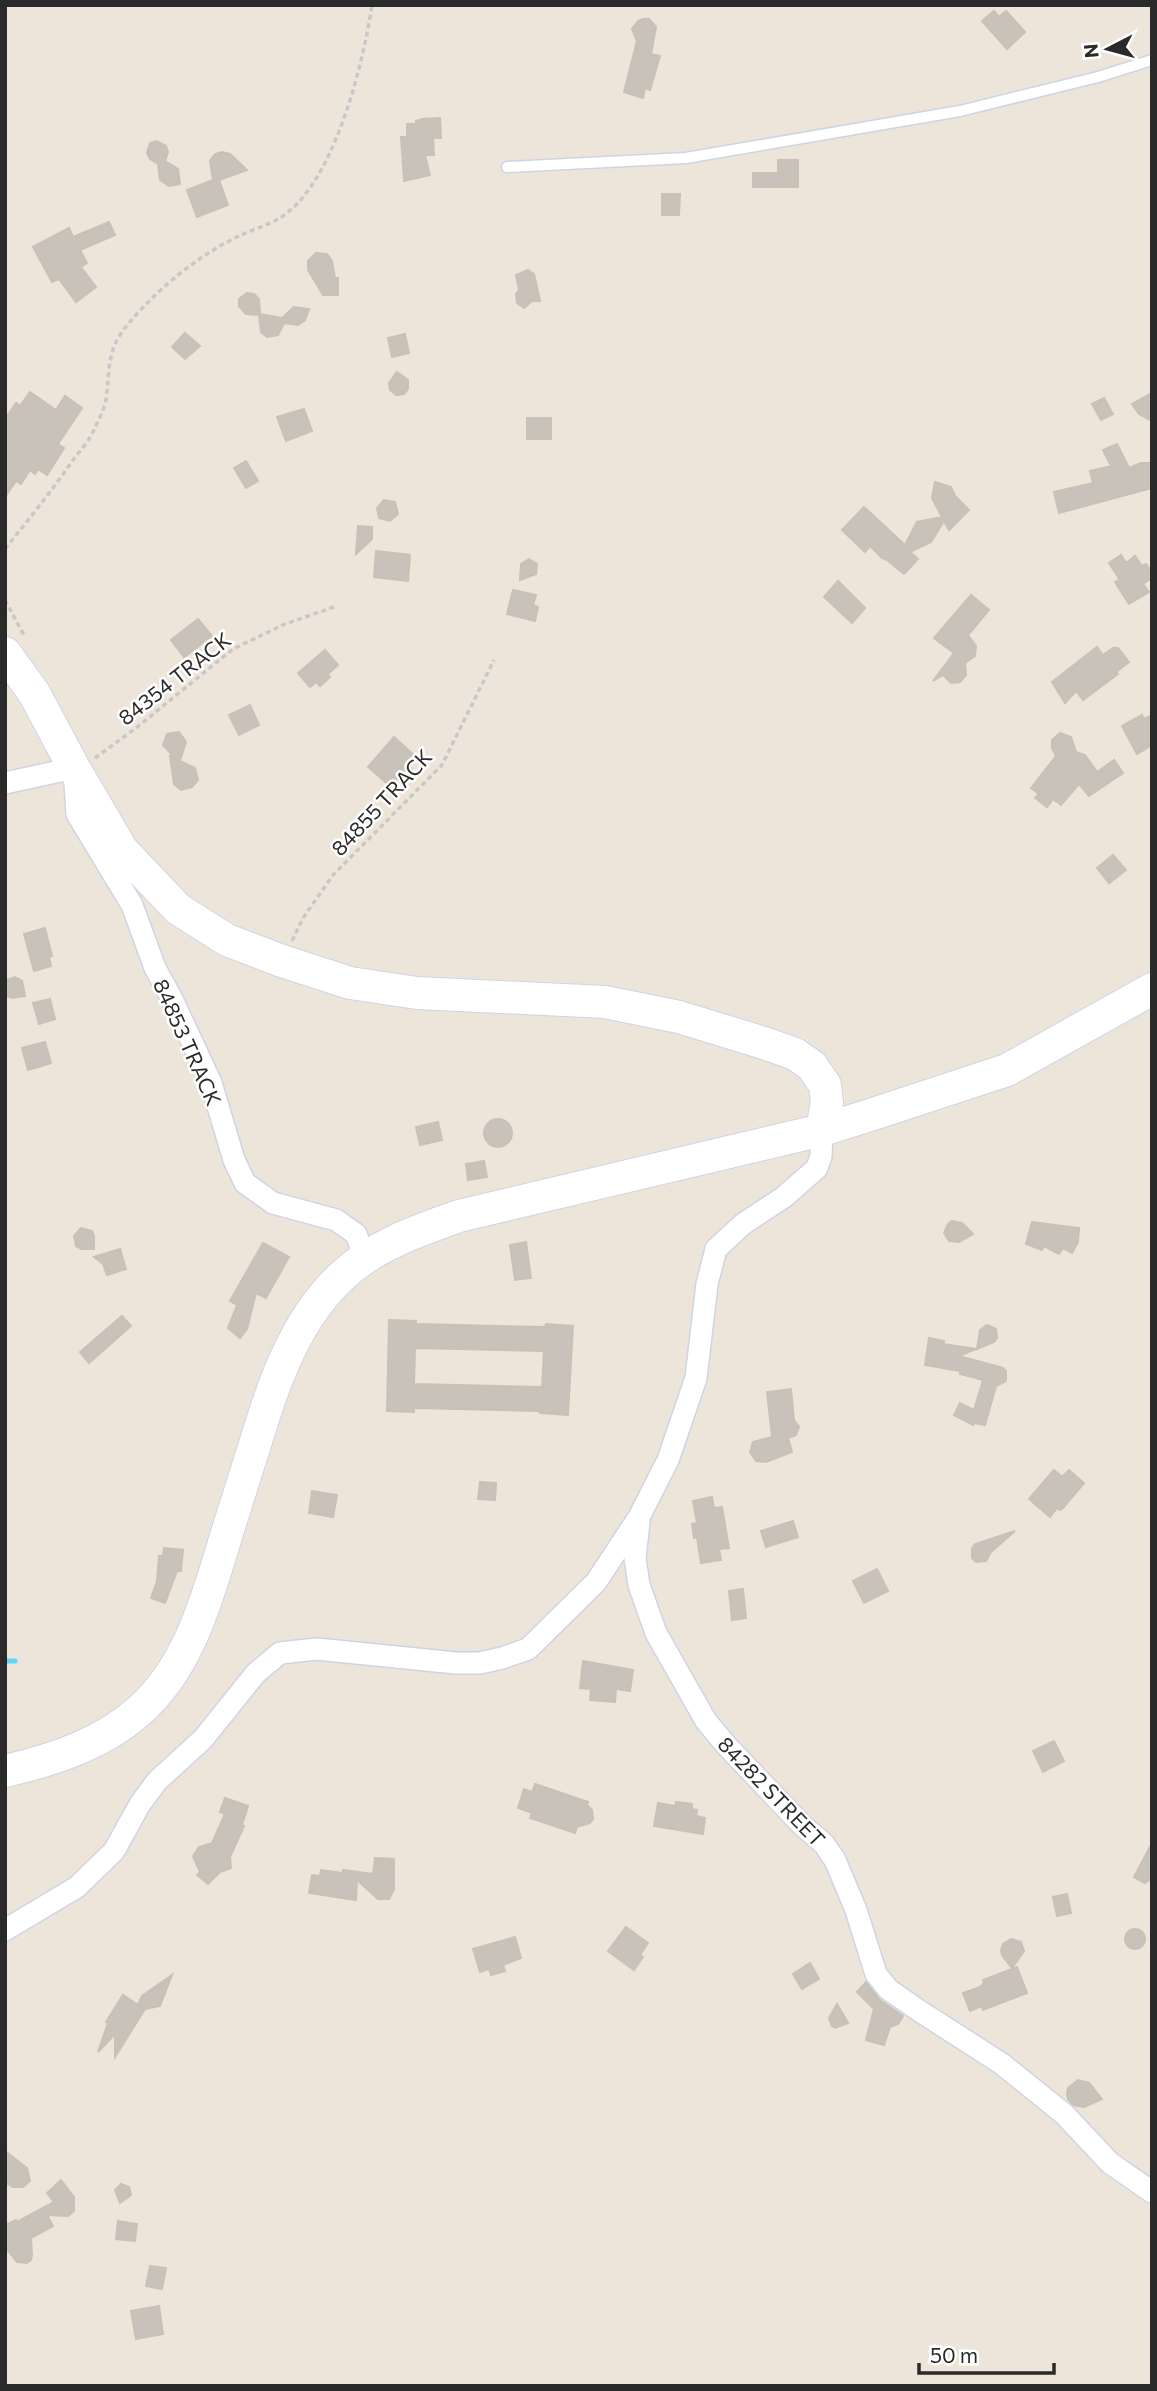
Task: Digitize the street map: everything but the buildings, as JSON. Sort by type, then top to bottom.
[{"type":"street","points":[[5,653],[34,693],[122,850],[178,909],[227,940],[350,983],[417,993],[605,1002],[679,1017],[795,1054],[812,1066],[825,1085],[867,1116]]},
{"type":"street","points":[[5,783],[74,768]]},
{"type":"street","name":"84853 TRACK","points":[[74,768],[77,814],[132,905],[155,968],[211,1083],[234,1160],[245,1184],[273,1203],[336,1220],[356,1234],[365,1258]]},
{"type":"street","points":[[5,1771],[72,1752],[106,1734],[140,1711],[168,1677],[189,1644],[210,1589],[273,1385],[300,1330],[318,1303],[342,1276],[365,1258],[404,1236],[459,1216],[822,1130],[1007,1070],[1152,989]]},
{"type":"street","points":[[5,1930],[77,1887],[114,1850],[140,1804],[157,1781],[203,1739],[256,1673],[280,1653],[317,1649],[480,1663],[528,1649],[596,1582],[639,1517],[668,1460],[696,1378],[708,1284],[716,1249],[743,1224],[784,1197],[817,1168],[821,1156],[827,1102],[825,1085]]},
{"type":"street","name":"84282 STREET","points":[[639,1517],[635,1558],[637,1572],[656,1633],[706,1721],[801,1824],[824,1844],[835,1860],[856,1910],[876,1974],[888,1989],[1002,2064],[1064,2114],[1110,2163],[1152,2192]]},
{"type":"lane","points":[[507,167],[686,158],[960,111],[1098,77],[1152,60]]},
{"type":"path","points":[[5,549],[60,480],[93,433],[106,401],[111,354],[123,331],[155,296],[206,254],[238,236],[278,219],[298,204],[314,181],[333,147],[350,97],[372,5]]},
{"type":"path","name":"84354 TRACK","points":[[74,768],[100,756],[233,649],[285,624],[337,606]]},
{"type":"path","name":"84855 TRACK","points":[[282,961],[303,918],[333,875],[442,765],[494,660]]},
{"type":"waterway","points":[[5,1661],[15,1661]]}]
